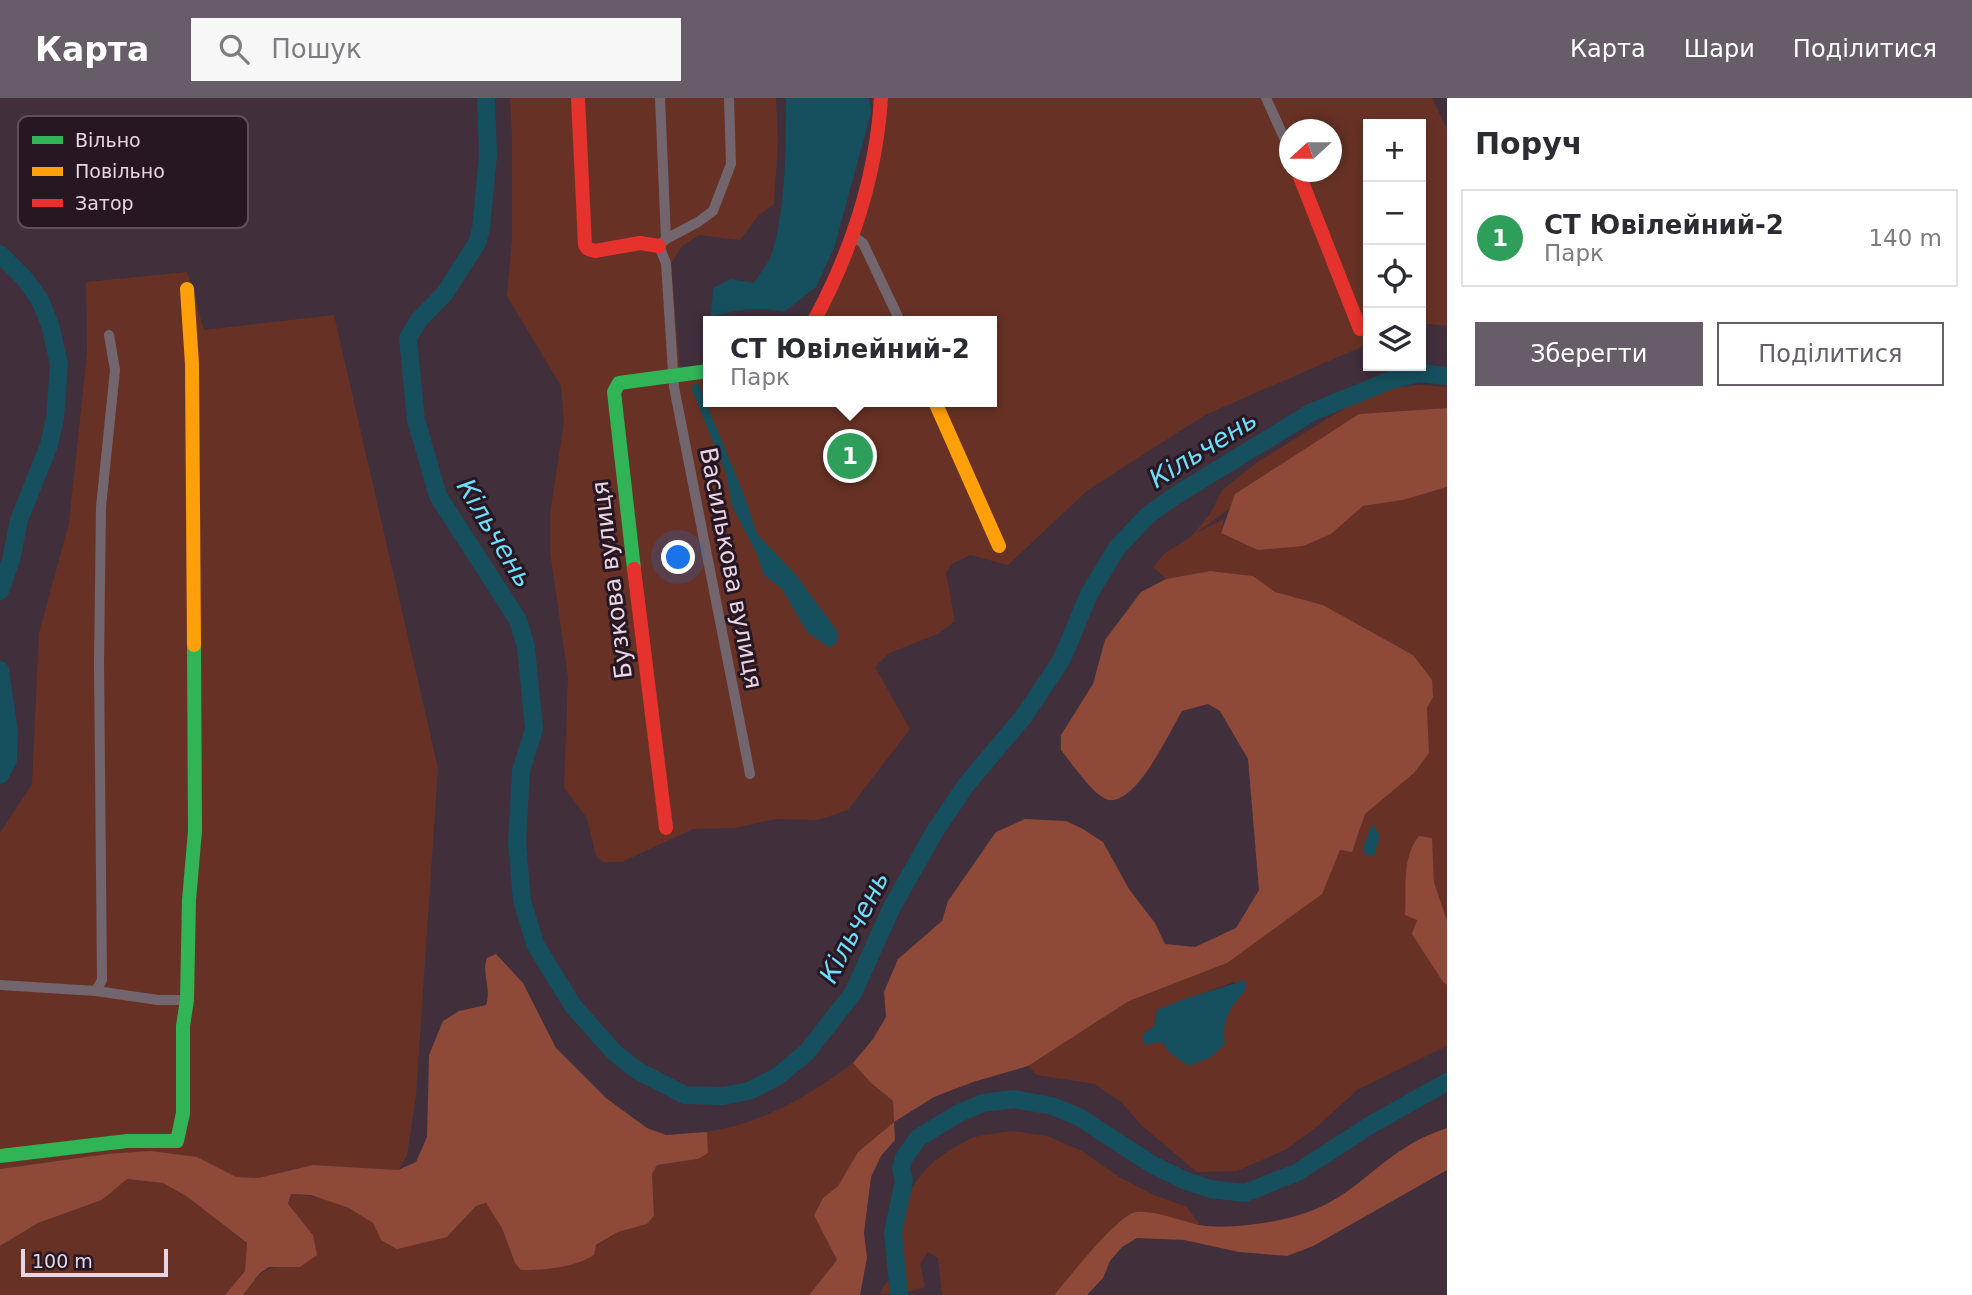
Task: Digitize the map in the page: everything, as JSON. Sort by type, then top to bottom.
[{"type":"street","points":[[578,98],[585,245],[595,251],[662,242],[713,211],[731,164],[729,98]]},
{"type":"street","name":"Василькова вулиця","points":[[660,98],[662,242],[666,262],[674,377],[750,774]]},
{"type":"street","points":[[817,316],[837,280],[854,237],[880,131],[881,98]]},
{"type":"street","points":[[1266,98],[1279,127]]},
{"type":"street","points":[[1302,182],[1360,329]]},
{"type":"street","points":[[854,237],[863,243],[898,316]]},
{"type":"street","points":[[0,1156],[127,1141],[177,1141],[183,1113],[183,1026],[187,1000],[189,900],[195,831],[192,376],[187,289]]},
{"type":"street","points":[[96,991],[103,980],[101,507],[115,370],[109,335]]},
{"type":"street","name":"Бузкова вулиця","points":[[666,828],[614,392],[620,383],[703,372]]},
{"type":"street","points":[[938,407],[999,546]]},
{"type":"street","points":[[0,985],[96,991],[158,1000],[187,1000]]},
{"type":"shaded area","points":[[510,98],[776,98],[778,141],[774,204],[758,216],[740,240],[699,235],[682,246],[671,264],[680,370],[703,365],[703,407],[997,407],[997,316],[807,316],[833,274],[860,193],[874,116],[872,98],[1432,98],[1447,129],[1447,326],[1426,324],[1426,119],[1363,119],[1363,346],[1205,415],[1088,490],[1008,565],[970,555],[952,564],[946,573],[955,621],[938,634],[889,653],[875,667],[910,729],[848,810],[818,820],[776,819],[734,828],[693,829],[622,862],[602,862],[596,855],[587,818],[564,788],[568,677],[550,551],[550,514],[564,422],[561,386],[507,296],[512,240]]},
{"type":"shaded area","points":[[187,272],[204,330],[334,315],[438,768],[416,1096],[407,1156],[398,1170],[313,1165],[258,1178],[235,1177],[197,1157],[107,1154],[0,1169],[0,833],[32,784],[39,633],[69,523],[87,354],[86,282]]},
{"type":"shaded area","points":[[1420,385],[1447,387],[1447,408],[1359,414],[1196,533],[1224,519],[1221,533],[1331,534],[1363,506],[1403,500],[1447,487],[1447,921],[1434,882],[1432,838],[1406,898],[1405,914],[1417,920],[1443,982],[1447,985],[1447,1046],[1357,1090],[1319,1125],[1287,1149],[1237,1171],[1197,1172],[1142,1126],[1121,1102],[1095,1084],[1037,1075],[1028,1066],[1129,1001],[1227,963],[1340,850],[1352,852],[1365,814],[1414,773],[1429,753],[1427,708],[1433,697],[1413,655],[1323,605],[1275,592],[1253,576],[1210,571],[1166,579],[1153,567],[1165,553],[1191,537],[1210,514],[1222,490],[1259,461],[1356,401],[1388,388]],"holes":[[[1234,982],[1246,990],[1230,1006],[1223,1030],[1171,1054],[1162,1042],[1143,1034],[1154,1026],[1157,1010]]]},
{"type":"shaded area","points":[[1447,408],[1447,487],[1403,500],[1363,506],[1331,534],[1303,546],[1258,550],[1221,533],[1235,494],[1359,414]]},
{"type":"shaded area","points":[[1210,571],[1253,576],[1275,592],[1323,605],[1413,655],[1432,680],[1433,697],[1427,708],[1429,753],[1414,773],[1365,814],[1352,852],[1340,850],[1322,894],[1227,963],[1129,1001],[1028,1066],[934,1097],[894,1122],[893,1101],[871,1083],[853,1063],[873,1039],[886,1017],[884,992],[898,959],[942,921],[948,901],[996,832],[1025,819],[1066,821],[1103,842],[1129,889],[1155,923],[1165,944],[1195,947],[1236,928],[1259,890],[1248,759],[1220,711],[1208,704],[1182,711],[1141,779],[1131,791],[1120,798],[1109,800],[1097,793],[1061,750],[1061,735],[1093,684],[1105,640],[1141,592],[1166,579]]},
{"type":"shaded area","points":[[1419,836],[1432,838],[1434,882],[1447,921],[1447,985],[1412,934],[1417,920],[1405,915],[1407,864]]},
{"type":"shaded area","points":[[496,954],[523,983],[556,1048],[606,1098],[647,1128],[666,1135],[707,1132],[708,1153],[698,1159],[657,1165],[652,1174],[654,1216],[647,1224],[618,1232],[596,1245],[594,1255],[577,1263],[549,1269],[521,1270],[515,1263],[502,1228],[486,1203],[476,1206],[447,1237],[397,1249],[381,1240],[373,1223],[349,1208],[311,1195],[291,1194],[288,1204],[313,1235],[317,1255],[300,1267],[269,1267],[260,1273],[243,1295],[225,1295],[245,1271],[247,1243],[186,1196],[163,1183],[127,1179],[102,1200],[38,1223],[0,1246],[0,1169],[107,1154],[150,1151],[197,1157],[236,1177],[258,1178],[313,1165],[398,1170],[416,1162],[427,1137],[429,1055],[443,1021],[459,1011],[486,1005],[488,993],[485,964],[487,958]]},
{"type":"shaded area","points":[[853,1063],[871,1083],[893,1101],[894,1122],[858,1152],[838,1186],[823,1198],[814,1215],[837,1260],[809,1295],[243,1295],[266,1270],[300,1267],[313,1235],[288,1204],[291,1194],[323,1199],[358,1212],[374,1225],[381,1240],[447,1237],[476,1206],[487,1203],[502,1228],[515,1263],[596,1246],[618,1232],[647,1224],[654,1216],[652,1174],[657,1165],[698,1159],[707,1153],[707,1132],[747,1122],[785,1107]]},
{"type":"shaded area","points":[[894,1122],[895,1140],[881,1156],[871,1177],[864,1233],[867,1258],[860,1295],[809,1295],[837,1260],[814,1215],[823,1198],[838,1186],[858,1152]]},
{"type":"shaded area","points":[[1447,1128],[1447,1170],[1313,1246],[1287,1256],[1239,1252],[1184,1240],[1137,1238],[1122,1247],[1110,1261],[1103,1278],[1087,1295],[1054,1295],[1106,1235],[1136,1212],[1160,1214],[1199,1225],[1224,1227],[1267,1223],[1294,1217],[1322,1207],[1407,1146]]},
{"type":"shaded area","points":[[1013,1131],[1047,1136],[1082,1151],[1119,1177],[1154,1195],[1187,1207],[1200,1225],[1169,1217],[1117,1223],[1054,1295],[942,1295],[938,1258],[928,1252],[920,1264],[925,1287],[898,1295],[880,1294],[901,1268],[899,1249],[902,1214],[907,1198],[925,1170],[970,1139]]},
{"type":"shaded area","points":[[126,1179],[163,1183],[186,1196],[247,1244],[245,1271],[225,1295],[0,1295],[0,1246],[38,1223],[102,1200]]},
{"type":"water","points":[[786,98],[869,98],[871,113],[834,248],[816,287],[784,312],[765,309],[711,316],[713,288],[731,279],[754,283],[772,254],[783,194]]},
{"type":"water","points":[[698,383],[703,395],[703,407],[708,407],[757,534],[796,575],[838,632],[837,643],[828,647],[807,632],[782,589],[764,575],[756,552],[732,506],[726,474],[691,387]]},
{"type":"water","points":[[1372,824],[1380,836],[1374,856],[1365,854],[1363,848]]},
{"type":"water","points":[[1246,980],[1246,990],[1231,1008],[1226,1021],[1225,1044],[1211,1057],[1189,1066],[1171,1054],[1162,1042],[1143,1045],[1143,1034],[1154,1026],[1157,1010]]},
{"type":"waterway","name":"Кільчень","points":[[486,98],[488,155],[481,229],[477,243],[445,293],[419,320],[408,338],[416,420],[438,496],[518,620],[526,647],[534,729],[521,771],[517,842],[522,900],[535,944],[573,1006],[615,1053],[638,1071],[685,1095],[723,1096],[749,1091],[778,1076],[807,1052],[853,993],[892,907],[935,831],[966,785],[1024,716],[1062,659],[1089,594],[1117,548],[1147,516],[1173,497],[1312,412],[1391,380],[1419,373],[1447,376]]},
{"type":"waterway","name":"Кільчень","points":[[0,254],[25,279],[40,300],[50,325],[59,364],[55,418],[49,445],[19,520],[11,560],[0,591]]},
{"type":"waterway","name":"Кільчень","points":[[0,670],[9,733],[8,760],[0,775]]},
{"type":"waterway","name":"Кільчень","points":[[899,1295],[893,1232],[904,1181],[901,1169],[904,1158],[918,1138],[959,1113],[983,1103],[1014,1099],[1052,1106],[1079,1117],[1153,1165],[1186,1181],[1211,1189],[1245,1193],[1298,1172],[1372,1124],[1447,1082]]},
{"type":"traffic: fast","points":[[634,569],[614,392],[619,383],[703,372]]},
{"type":"traffic: fast","points":[[0,1156],[127,1141],[177,1141],[183,1113],[183,1026],[187,1000],[189,900],[195,831],[194,645]]},
{"type":"traffic: slow","points":[[187,289],[192,364],[194,645]]},
{"type":"traffic: slow","points":[[937,407],[999,546]]},
{"type":"traffic: jam","points":[[578,98],[585,245],[595,251],[640,243],[659,246]]},
{"type":"traffic: jam","points":[[817,316],[840,267],[860,213],[874,157],[881,98]]},
{"type":"traffic: jam","points":[[1302,182],[1360,329]]},
{"type":"traffic: jam","points":[[634,569],[666,828]]},
{"type":"place","name":"СT Ювілейний-2","points":[[850,456]]}]
